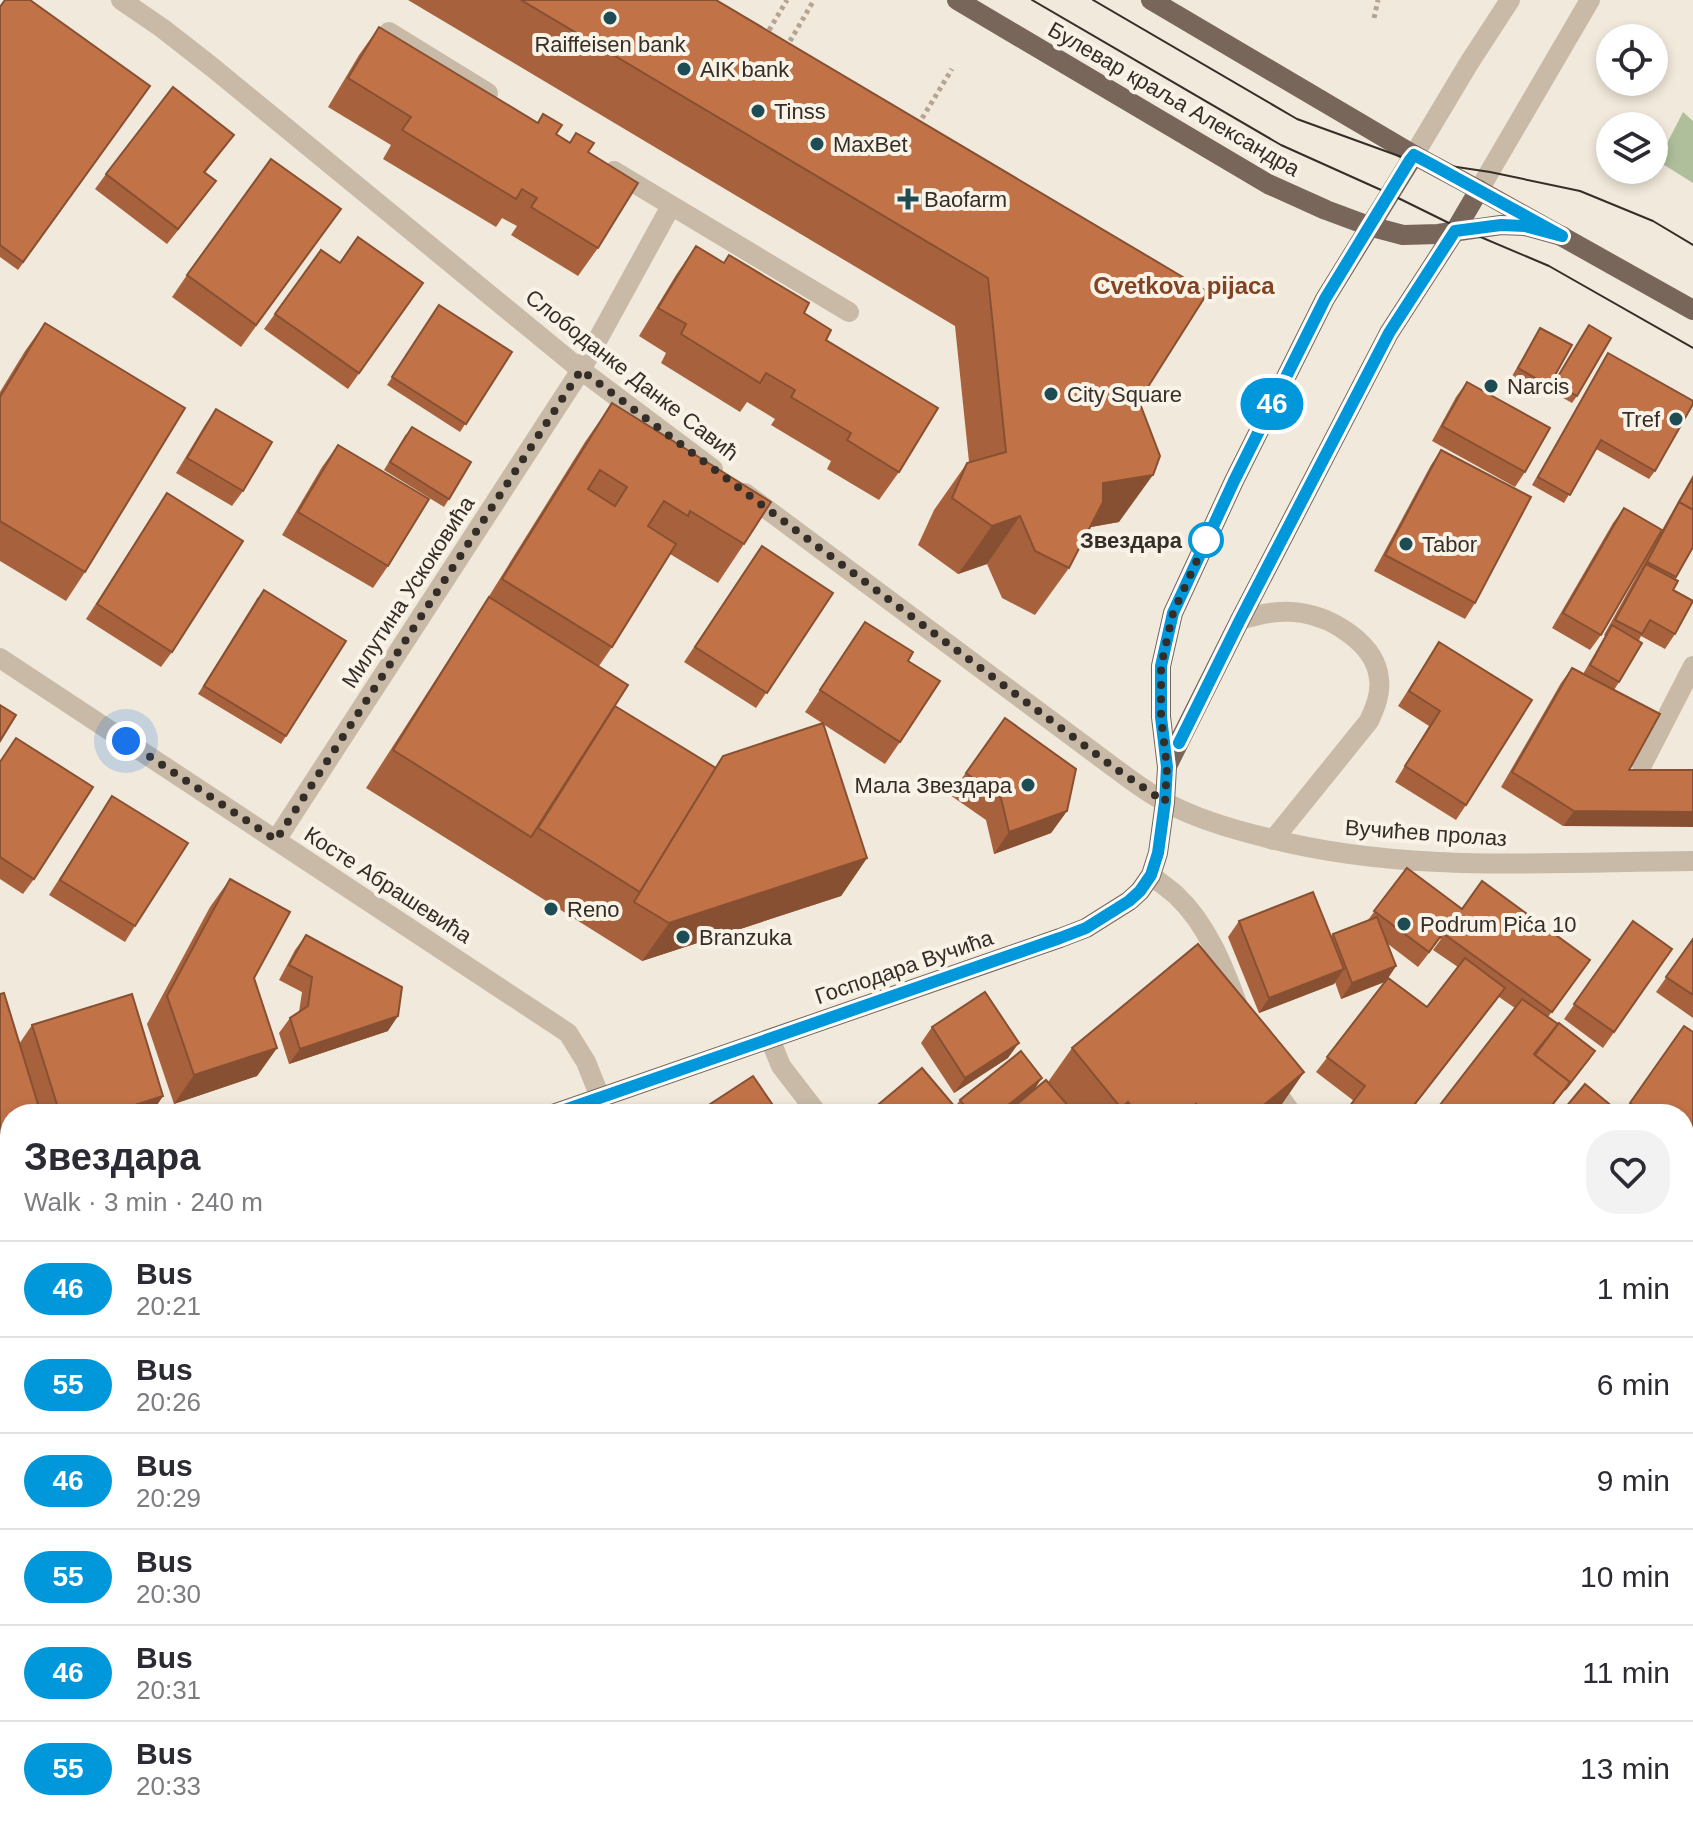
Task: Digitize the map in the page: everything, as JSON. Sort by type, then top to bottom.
[{"type":"main road","name":"Булевар краља Александра","points":[[957,0],[1268,184],[1326,210],[1403,235],[1501,225],[1525,226],[1562,236]]},
{"type":"main road","name":"Булевар краља Александра","points":[[1151,0],[1414,155],[1693,310]]},
{"type":"main road","name":"Господара Вучића","points":[[581,1104],[1086,928],[1140,891],[1151,875],[1158,853],[1165,802],[1167,767],[1161,717],[1161,666],[1173,613],[1234,481],[1325,299],[1414,155]]},
{"type":"main road","name":"Господара Вучића","points":[[1167,767],[1389,333],[1479,190]]},
{"type":"street","name":"Слободанке Данке Савић","points":[[121,0],[212,67],[581,370],[1116,769],[1165,802]]},
{"type":"street","points":[[1414,155],[1510,0]]},
{"type":"street","points":[[1479,190],[1590,0]]},
{"type":"street","points":[[389,32],[510,107]]},
{"type":"street","points":[[604,165],[849,312]]},
{"type":"street","name":"Милутина Ускоковића","points":[[276,840],[581,370],[671,206]]},
{"type":"street","points":[[1240,620],[1281,612],[1302,613],[1324,620],[1352,636],[1364,647],[1379,678],[1377,705],[1369,721],[1273,840]]},
{"type":"street","name":"Косте Абрашевића","points":[[0,658],[568,1033],[586,1062],[600,1097]]},
{"type":"street","points":[[1642,765],[1693,666]]},
{"type":"street","name":"Вучићев пролаз","points":[[1165,802],[1222,825],[1273,840],[1372,857],[1471,863],[1693,861]]},
{"type":"street","points":[[1151,875],[1177,897],[1195,918],[1222,962],[1244,1019]]},
{"type":"street","points":[[770,1039],[781,1066],[810,1104]]},
{"type":"street","points":[[1260,1058],[1285,1104]]},
{"type":"path","points":[[764,38],[787,0]]},
{"type":"path","points":[[784,51],[814,0]]},
{"type":"path","points":[[1374,18],[1378,0]]},
{"type":"path","points":[[915,130],[952,69]]},
{"type":"green space","points":[[1683,112],[1693,121],[1693,183],[1668,167],[1668,141]]},
{"type":"building","points":[[5,0],[30,0],[150,86],[23,262],[0,245],[0,7]]},
{"type":"building","points":[[521,0],[716,0],[1208,292],[1139,401],[1160,456],[1153,475],[1103,483],[1103,502],[1069,568],[1035,551],[1020,516],[992,526],[952,498],[967,463],[1006,452],[988,278]]},
{"type":"building","points":[[379,27],[538,123],[543,114],[562,125],[556,134],[570,143],[576,133],[594,143],[588,152],[638,183],[598,248],[531,207],[537,198],[522,189],[516,199],[402,130],[411,117],[348,78]]},
{"type":"building","points":[[173,87],[234,135],[204,172],[216,181],[178,229],[106,174]]},
{"type":"building","points":[[271,159],[341,209],[256,325],[187,275]]},
{"type":"building","points":[[358,237],[423,283],[359,373],[275,314],[321,250],[340,263]]},
{"type":"building","points":[[696,246],[724,263],[729,255],[809,303],[804,313],[831,330],[826,340],[938,408],[899,472],[847,440],[851,433],[791,397],[795,390],[766,373],[760,383],[681,334],[686,324],[658,308]]},
{"type":"building","points":[[439,305],[512,352],[466,424],[392,377]]},
{"type":"building","points":[[45,323],[185,408],[85,572],[0,521],[0,397]]},
{"type":"building","points":[[1589,325],[1611,338],[1577,396],[1554,383]]},
{"type":"building","points":[[1540,328],[1572,345],[1549,386],[1518,368]]},
{"type":"building","points":[[1608,353],[1693,401],[1693,404],[1655,471],[1601,440],[1570,495],[1538,477]]},
{"type":"building","points":[[1467,382],[1550,428],[1525,472],[1442,426]]},
{"type":"building","points":[[612,403],[771,502],[744,544],[690,511],[688,516],[664,501],[648,526],[676,544],[612,647],[502,579]],"holes":[[[600,470],[627,487],[615,506],[588,489]]]},
{"type":"building","points":[[216,409],[272,442],[243,491],[187,458]]},
{"type":"building","points":[[412,427],[471,462],[449,499],[390,462]]},
{"type":"building","points":[[338,445],[429,499],[388,566],[298,512]]},
{"type":"building","points":[[1441,450],[1531,497],[1475,603],[1385,555]]},
{"type":"building","points":[[1693,478],[1693,510],[1679,502]]},
{"type":"building","points":[[167,493],[243,541],[172,652],[97,604]]},
{"type":"building","points":[[1679,502],[1693,510],[1693,547],[1676,577],[1647,562]]},
{"type":"building","points":[[1624,508],[1662,530],[1601,635],[1563,613]]},
{"type":"building","points":[[762,546],[833,593],[767,693],[695,647]]},
{"type":"building","points":[[1646,564],[1678,581],[1673,590],[1693,601],[1675,634],[1650,620],[1642,634],[1615,620]]},
{"type":"building","points":[[264,590],[346,641],[286,736],[204,686]]},
{"type":"building","points":[[489,597],[628,685],[531,837],[393,750]]},
{"type":"building","points":[[865,622],[913,652],[908,661],[940,681],[900,742],[820,690]]},
{"type":"building","points":[[1612,625],[1642,643],[1619,682],[1590,665]]},
{"type":"building","points":[[1439,642],[1532,700],[1466,805],[1405,766],[1440,711],[1409,691]]},
{"type":"building","points":[[1572,668],[1660,714],[1629,770],[1693,770],[1693,812],[1574,811],[1512,772]]},
{"type":"building","points":[[0,705],[16,715],[0,741]]},
{"type":"building","points":[[615,706],[716,768],[640,892],[538,828]]},
{"type":"building","points":[[1005,718],[1076,769],[1067,811],[1009,832],[1001,798],[966,773]]},
{"type":"building","points":[[823,723],[867,858],[669,923],[634,902],[723,756]]},
{"type":"building","points":[[16,738],[93,787],[34,879],[0,857],[0,762]]},
{"type":"building","points":[[112,796],[188,843],[135,926],[60,880]]},
{"type":"building","points":[[1407,868],[1462,909],[1482,881],[1590,960],[1552,1012],[1444,934],[1450,923],[1429,952],[1374,911]]},
{"type":"building","points":[[230,879],[290,912],[254,978],[277,1048],[194,1075],[167,996]]},
{"type":"building","points":[[1313,892],[1344,969],[1269,998],[1239,921]]},
{"type":"building","points":[[1377,917],[1396,966],[1352,983],[1333,934]]},
{"type":"building","points":[[1633,921],[1672,949],[1614,1032],[1574,1004]]},
{"type":"building","points":[[306,935],[402,987],[398,1016],[300,1049],[290,1018],[308,1006],[312,977],[289,965]]},
{"type":"building","points":[[1693,939],[1693,995],[1666,977]]},
{"type":"building","points":[[1198,944],[1304,1072],[1265,1104],[1118,1104],[1072,1048]]},
{"type":"building","points":[[1465,958],[1505,988],[1415,1104],[1351,1104],[1365,1086],[1327,1057],[1388,978],[1427,1007]]},
{"type":"building","points":[[985,992],[1019,1043],[965,1078],[932,1027]]},
{"type":"building","points":[[4,993],[38,1104],[0,1104],[0,994]]},
{"type":"building","points":[[132,994],[163,1096],[138,1104],[57,1104],[32,1025]]},
{"type":"building","points":[[1522,999],[1558,1024],[1534,1054],[1570,1082],[1553,1104],[1441,1104]]},
{"type":"building","points":[[1559,1023],[1595,1051],[1565,1090],[1570,1082],[1535,1055]]},
{"type":"building","points":[[1684,1026],[1693,1032],[1693,1104],[1630,1103]]},
{"type":"building","points":[[1021,1051],[1042,1078],[1010,1104],[963,1104],[960,1100]]},
{"type":"building","points":[[922,1068],[953,1104],[879,1104]]},
{"type":"building","points":[[753,1076],[772,1104],[710,1104]]},
{"type":"building","points":[[1046,1080],[1066,1104],[1017,1104]]},
{"type":"building","points":[[1585,1084],[1609,1104],[1568,1104]]},
{"type":"tram line","points":[[1032,0],[1281,145],[1549,266],[1693,348]]},
{"type":"tram line","points":[[1093,0],[1297,119],[1410,160],[1490,172],[1580,191],[1653,221],[1693,245]]},
{"type":"bus line","name":"46","points":[[582,1104],[1060,938],[1086,928],[1129,901],[1151,875],[1158,853],[1167,767],[1161,717],[1161,666],[1173,613],[1234,481],[1325,299],[1410,160],[1414,155],[1562,236],[1525,226],[1482,226],[1455,231],[1389,333],[1179,743]]},
{"type":"place","name":"Raiffeisen bank","points":[[610,18]]},
{"type":"place","name":"AIK bank","points":[[684,69]]},
{"type":"place","name":"Tinss","points":[[758,111]]},
{"type":"place","name":"MaxBet","points":[[817,144]]},
{"type":"place","name":"Baofarm","points":[[908,199]]},
{"type":"place","name":"Narcis","points":[[1491,386]]},
{"type":"place","name":"City Square","points":[[1051,394]]},
{"type":"place","name":"Tref","points":[[1676,419]]},
{"type":"place","name":"Звездара","points":[[1206,540]]},
{"type":"place","name":"Tabor","points":[[1406,544]]},
{"type":"place","name":"Мала Звездара","points":[[1028,785]]},
{"type":"place","name":"Reno","points":[[551,909]]},
{"type":"place","name":"Podrum Pića 10","points":[[1404,924]]},
{"type":"place","name":"Branzuka","points":[[683,937]]},
{"type":"district","name":"Cvetkova pijaca","points":[[1184,285]]},
{"type":"route","points":[[126,741],[276,840],[581,370],[1116,769],[1165,802],[1167,767],[1161,717],[1161,666],[1173,613],[1209,534],[1206,540]]}]
